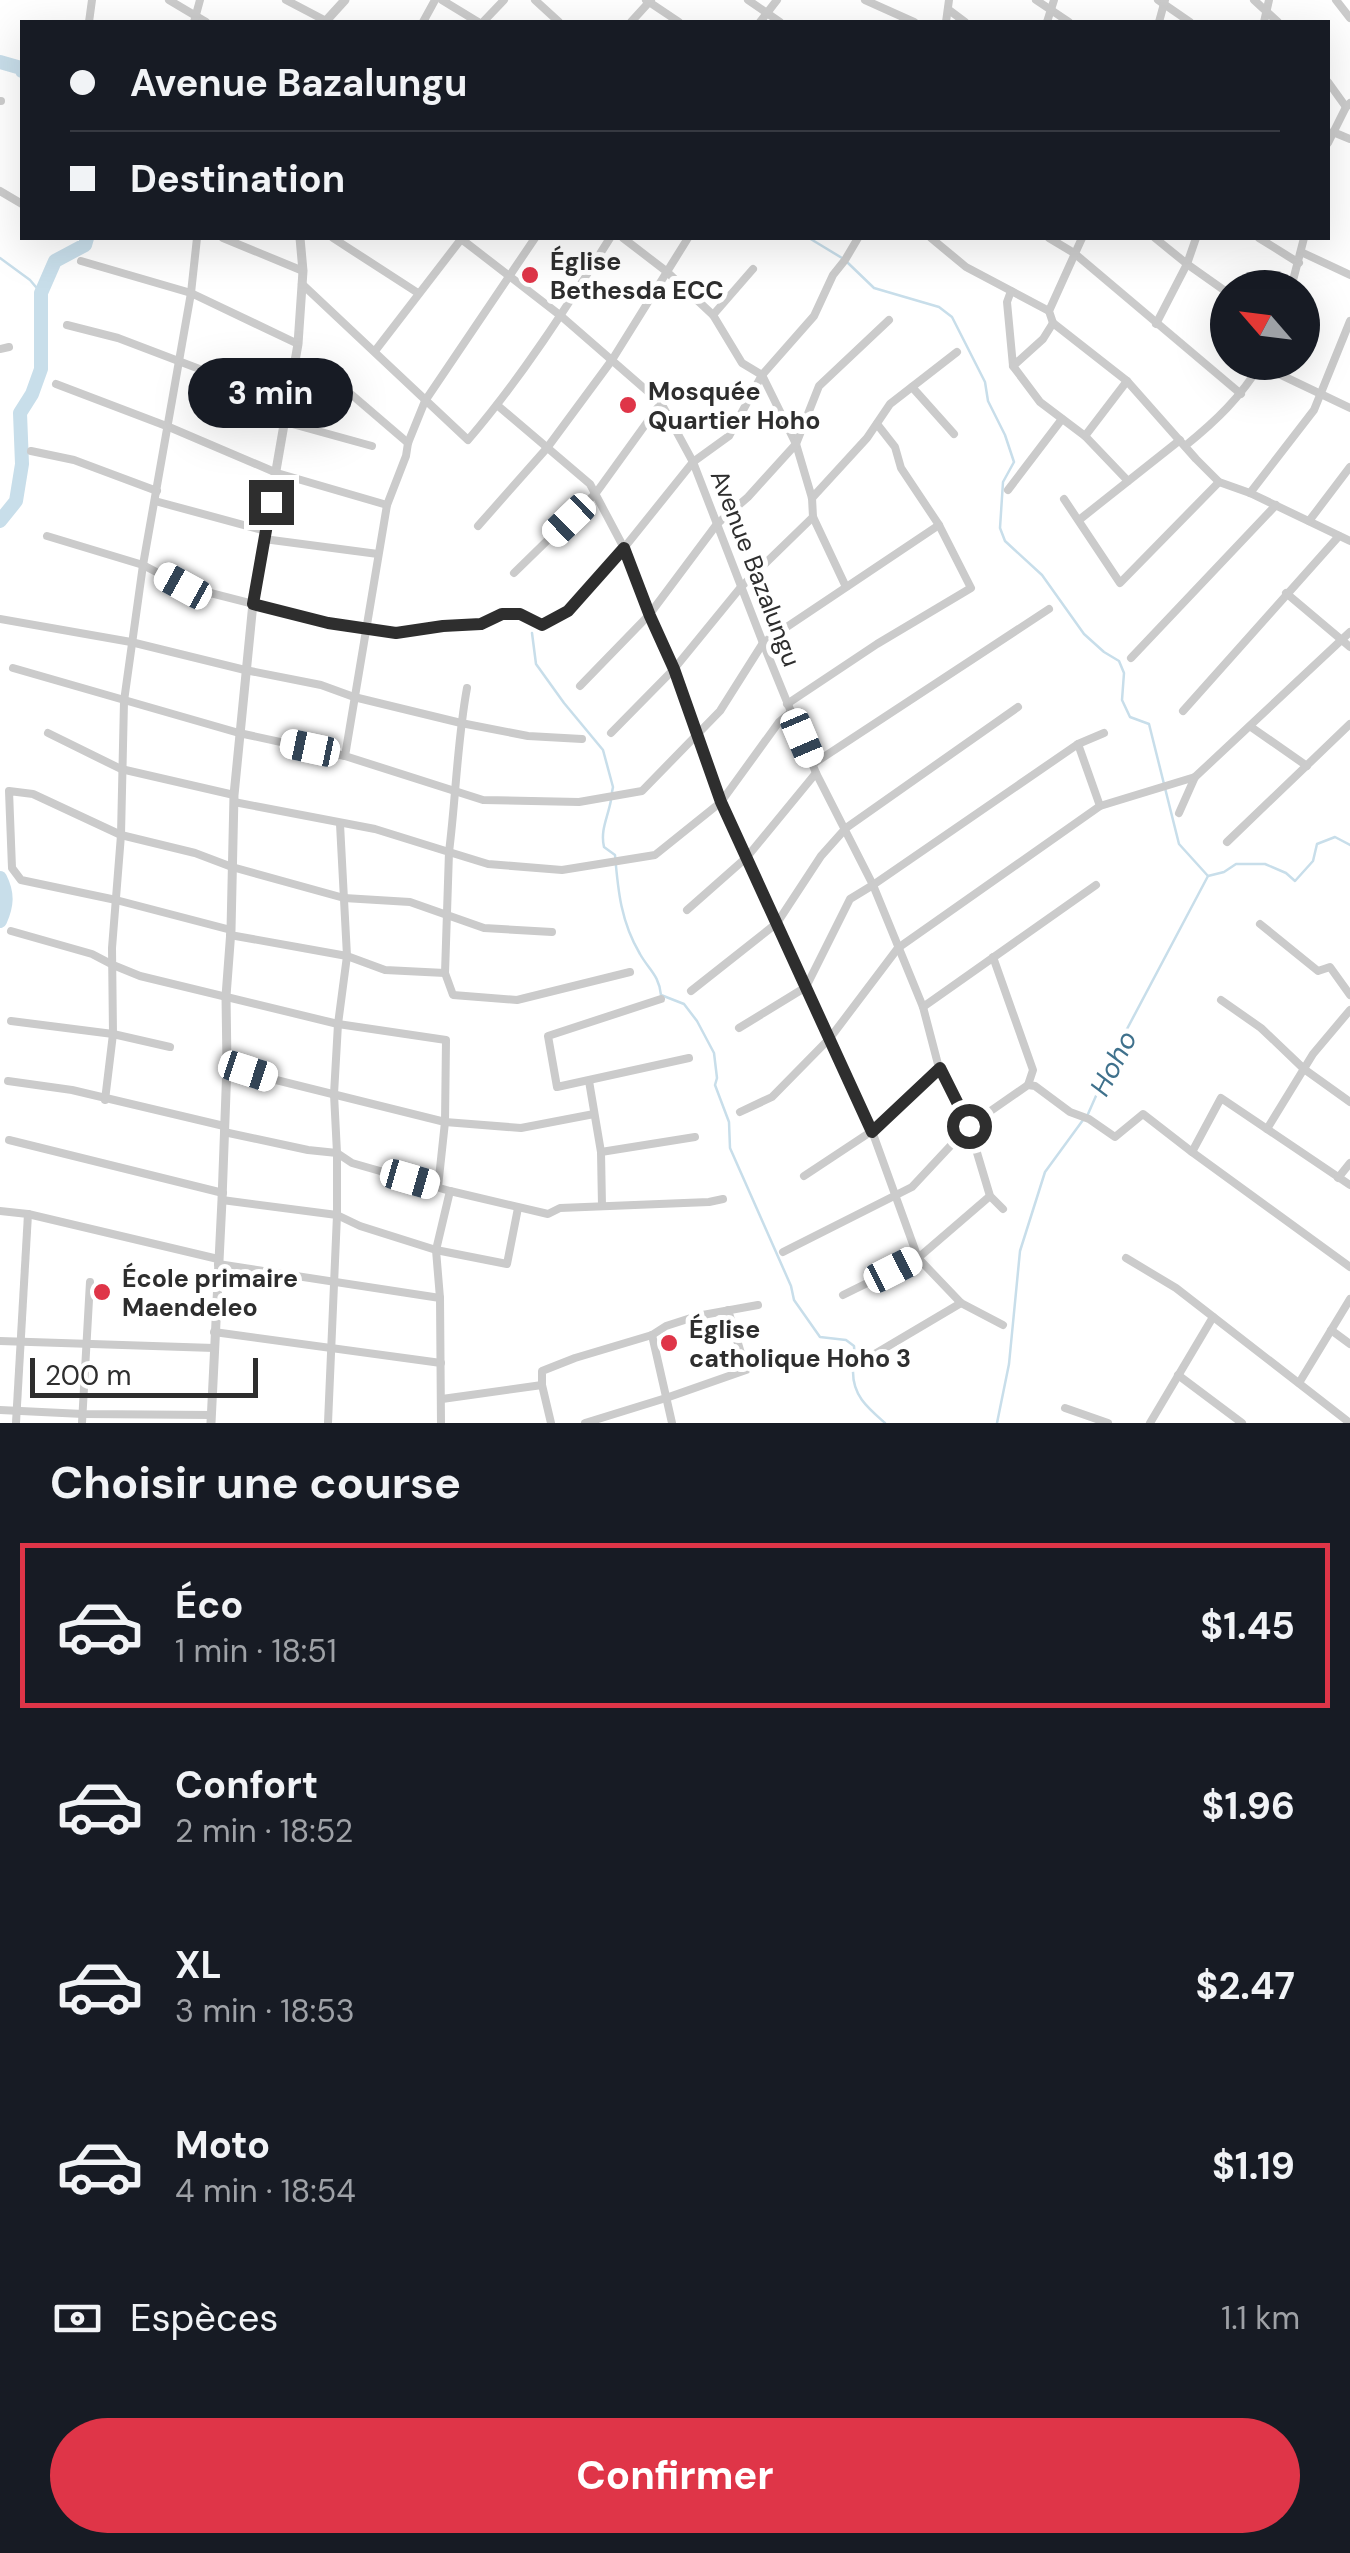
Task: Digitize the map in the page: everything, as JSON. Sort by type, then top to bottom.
[{"type":"street","points":[[169,0],[194,19],[200,0]]},
{"type":"street","points":[[286,0],[322,20]]},
{"type":"street","points":[[328,20],[345,0]]},
{"type":"street","points":[[439,0],[476,20]]},
{"type":"street","points":[[482,20],[504,0]]},
{"type":"street","points":[[535,0],[557,20]]},
{"type":"street","points":[[748,0],[763,18],[777,0]]},
{"type":"street","points":[[865,0],[910,20]]},
{"type":"street","points":[[1036,0],[1067,20]]},
{"type":"street","points":[[1048,20],[1054,0]]},
{"type":"street","points":[[1254,0],[1276,20]]},
{"type":"street","points":[[1265,20],[1269,0]]},
{"type":"street","points":[[1336,0],[1350,18]]},
{"type":"street","points":[[633,20],[649,1],[675,20]]},
{"type":"street","points":[[1162,1],[1187,20]]},
{"type":"street","points":[[1330,84],[1348,104],[1330,137]]},
{"type":"street","points":[[1332,132],[1350,139]]},
{"type":"street","points":[[106,1100],[113,1034],[112,948],[121,836],[124,700],[197,240]]},
{"type":"street","points":[[228,240],[302,271]]},
{"type":"street","points":[[0,1410],[82,1418],[211,1419],[239,732],[253,604],[295,371],[302,284],[300,240]]},
{"type":"street","points":[[336,240],[418,293]]},
{"type":"street","points":[[375,351],[459,240]]},
{"type":"street","name":"Avenue Bazalungu","points":[[463,240],[561,316],[661,403],[693,462],[815,768],[873,886],[923,1007],[940,1068],[969,1126],[990,1196],[1003,1209]]},
{"type":"street","points":[[345,756],[378,554],[388,505],[408,443],[425,401],[534,240]]},
{"type":"street","points":[[302,284],[468,440],[561,316],[609,240]]},
{"type":"street","points":[[626,240],[713,315],[742,363],[762,375],[796,444],[812,498],[813,517],[846,587]]},
{"type":"street","points":[[478,526],[548,448],[612,360],[687,240]]},
{"type":"street","points":[[47,536],[143,564],[183,586],[328,623],[396,633],[481,624],[502,614],[520,614],[542,625],[568,611],[693,462],[729,436],[762,375],[814,316],[832,275],[857,240]]},
{"type":"street","points":[[1052,240],[1074,253],[1240,394]]},
{"type":"street","points":[[1081,240],[1049,311],[1053,324],[1127,381],[1219,482],[1350,541]]},
{"type":"street","points":[[1157,240],[1210,280]]},
{"type":"street","points":[[1156,324],[1195,240]]},
{"type":"street","points":[[1262,240],[1299,263]]},
{"type":"street","points":[[1297,270],[1304,240]]},
{"type":"street","points":[[942,241],[966,267],[1049,311]]},
{"type":"street","points":[[1301,252],[1350,275]]},
{"type":"street","points":[[81,261],[191,293],[298,344]]},
{"type":"street","points":[[713,315],[753,269]]},
{"type":"street","points":[[1012,291],[1006,302],[1012,366],[1040,402],[1085,436],[1128,481]]},
{"type":"street","points":[[580,686],[650,616],[718,524],[796,444],[819,386],[889,320]]},
{"type":"street","points":[[1250,493],[1314,410],[1350,322]]},
{"type":"street","points":[[1012,366],[1043,339],[1053,324]]},
{"type":"street","points":[[68,325],[180,360],[289,404]]},
{"type":"street","points":[[812,498],[890,404],[957,352]]},
{"type":"street","points":[[295,371],[352,395],[408,443]]},
{"type":"street","points":[[1079,520],[1128,481],[1221,418],[1250,380]]},
{"type":"street","points":[[1290,380],[1350,408]]},
{"type":"street","points":[[1085,436],[1127,381]]},
{"type":"street","points":[[56,384],[277,473],[388,505]]},
{"type":"street","points":[[912,387],[954,434]]},
{"type":"street","points":[[514,573],[596,493],[661,403]]},
{"type":"street","points":[[497,405],[596,493],[624,548],[674,669],[721,802],[872,1132],[918,1258],[961,1303],[1003,1326]]},
{"type":"street","points":[[1008,490],[1062,419]]},
{"type":"street","points":[[285,422],[372,446]]},
{"type":"street","points":[[48,733],[122,769],[340,824],[375,828],[488,864],[562,870],[654,854],[721,802],[789,708],[877,644],[971,588],[939,524],[901,468],[896,447],[877,424]]},
{"type":"street","points":[[31,451],[74,460],[156,496],[265,535],[378,554]]},
{"type":"street","points":[[1309,521],[1350,467]]},
{"type":"street","points":[[1064,499],[1120,583],[1219,482]]},
{"type":"street","points":[[1131,658],[1276,505]]},
{"type":"street","points":[[611,733],[674,669],[741,587],[813,517]]},
{"type":"street","points":[[14,668],[239,732],[345,756],[483,800],[579,802],[642,791],[720,712],[762,643],[939,524]]},
{"type":"street","points":[[1183,711],[1338,536]]},
{"type":"street","points":[[1286,594],[1346,644]]},
{"type":"street","points":[[687,910],[747,857],[815,768],[1050,608]]},
{"type":"street","points":[[0,619],[131,642],[321,685],[354,698],[461,723],[528,736],[582,738]]},
{"type":"street","points":[[1179,813],[1195,777],[1346,644],[1350,632]]},
{"type":"street","points":[[467,688],[449,852],[445,974],[453,995],[517,1000],[630,972]]},
{"type":"street","points":[[691,991],[777,923],[821,856],[846,828],[1018,707]]},
{"type":"street","points":[[1251,726],[1307,766]]},
{"type":"street","points":[[1227,842],[1348,730]]},
{"type":"street","points":[[739,1028],[806,987],[850,899],[1078,744],[1104,733]]},
{"type":"street","points":[[1078,744],[1100,806]]},
{"type":"street","points":[[740,1112],[772,1097],[830,1038],[898,948],[1100,806],[1195,777]]},
{"type":"street","points":[[445,974],[385,970],[348,956],[230,932],[116,900],[22,880],[12,868],[9,791],[34,794],[121,836],[195,853],[344,898],[410,902],[484,928],[552,932]]},
{"type":"street","points":[[328,1423],[337,1215],[334,1094],[338,1024],[348,956],[340,824]]},
{"type":"street","points":[[923,1007],[1096,885]]},
{"type":"street","points":[[1260,924],[1318,972],[1330,967],[1350,995]]},
{"type":"street","points":[[10,930],[92,954],[140,976],[338,1024],[446,1040],[445,1122],[438,1187]]},
{"type":"street","points":[[783,1252],[912,1187],[969,1126],[1028,1085],[1033,1070],[993,957]]},
{"type":"street","points":[[661,999],[548,1036],[557,1087],[689,1058]]},
{"type":"street","points":[[1221,1000],[1350,1102]]},
{"type":"street","points":[[1268,1129],[1313,1054],[1350,1010]]},
{"type":"street","points":[[11,1021],[113,1034],[170,1047]]},
{"type":"street","points":[[227,1065],[445,1122],[521,1128],[594,1114]]},
{"type":"street","points":[[804,1176],[872,1132],[940,1068]]},
{"type":"street","points":[[589,1080],[601,1152],[602,1206]]},
{"type":"street","points":[[8,1081],[72,1090],[337,1154],[352,1164],[548,1214],[560,1208],[723,1199]]},
{"type":"street","points":[[1028,1085],[1116,1138],[1144,1114],[1350,1267]]},
{"type":"street","points":[[1192,1152],[1221,1098],[1350,1186]]},
{"type":"street","points":[[601,1152],[695,1137]]},
{"type":"street","points":[[8,1140],[222,1197],[337,1215],[436,1250],[508,1264],[518,1208]]},
{"type":"street","points":[[1338,1178],[1350,1163]]},
{"type":"street","points":[[441,1423],[436,1250],[450,1191]]},
{"type":"street","points":[[843,1295],[918,1258],[990,1196]]},
{"type":"street","points":[[0,1211],[28,1214],[218,1262],[440,1298]]},
{"type":"street","points":[[16,1423],[28,1214]]},
{"type":"street","points":[[1126,1258],[1176,1288],[1350,1423]]},
{"type":"street","points":[[82,1418],[90,1282]]},
{"type":"street","points":[[1299,1383],[1350,1299]]},
{"type":"street","points":[[863,1361],[961,1303]]},
{"type":"street","points":[[551,1423],[542,1371],[652,1336],[666,1326],[697,1316],[758,1304]]},
{"type":"street","points":[[585,1423],[746,1370],[728,1310]]},
{"type":"street","points":[[1150,1423],[1213,1317]]},
{"type":"street","points":[[1332,1330],[1350,1344]]},
{"type":"street","points":[[214,1332],[441,1363]]},
{"type":"street","points":[[652,1336],[672,1423]]},
{"type":"street","points":[[0,1341],[214,1348]]},
{"type":"street","points":[[1178,1375],[1242,1423]]},
{"type":"street","points":[[442,1399],[542,1385]]},
{"type":"street","points":[[1065,1408],[1108,1423]]},
{"type":"waterway","points":[[0,62],[20,68]]},
{"type":"waterway","points":[[0,521],[16,501],[22,464],[20,413],[41,369],[41,293],[55,261],[85,245],[86,240]]},
{"type":"waterway","points":[[812,240],[842,258]]},
{"type":"waterway","points":[[0,258],[41,293]]},
{"type":"waterway","points":[[848,263],[874,288],[939,307],[952,317],[985,382],[988,401],[1014,462],[1003,482],[1000,528],[1005,541],[1042,575],[1084,634],[1119,661],[1124,673],[1122,700],[1130,717],[1149,724],[1179,844],[1208,876]]},
{"type":"waterway","points":[[532,633],[536,664],[603,750],[612,792]]},
{"type":"waterway","points":[[611,800],[603,841],[604,847],[615,855],[628,930],[656,977],[661,995],[684,1004],[714,1053],[715,1085],[729,1122],[730,1148],[794,1300],[820,1337],[846,1340],[854,1346],[856,1388],[867,1407],[885,1423]]},
{"type":"waterway","name":"Hoho","points":[[1088,1114],[1118,1046],[1208,876],[1236,864],[1265,864],[1295,881],[1313,861],[1317,844],[1335,837],[1350,845]]},
{"type":"waterway","points":[[0,878],[6,900],[0,921]]},
{"type":"waterway","name":"Hoho","points":[[997,1423],[1009,1364],[1020,1251],[1045,1172],[1083,1120]]},
{"type":"place","name":"Église Bethesda ECC","points":[[530,275]]},
{"type":"place","name":"Mosquée Quartier Hoho","points":[[628,405]]},
{"type":"place","name":"École primaire Maendeleo","points":[[102,1292]]},
{"type":"place","name":"Église catholique Hoho 3","points":[[669,1343]]},
{"type":"route","points":[[271,502],[253,604],[367,630],[396,633],[481,624],[502,614],[520,614],[542,625],[568,611],[624,548],[674,669],[721,802],[872,1132],[940,1068],[969,1126]]}]
